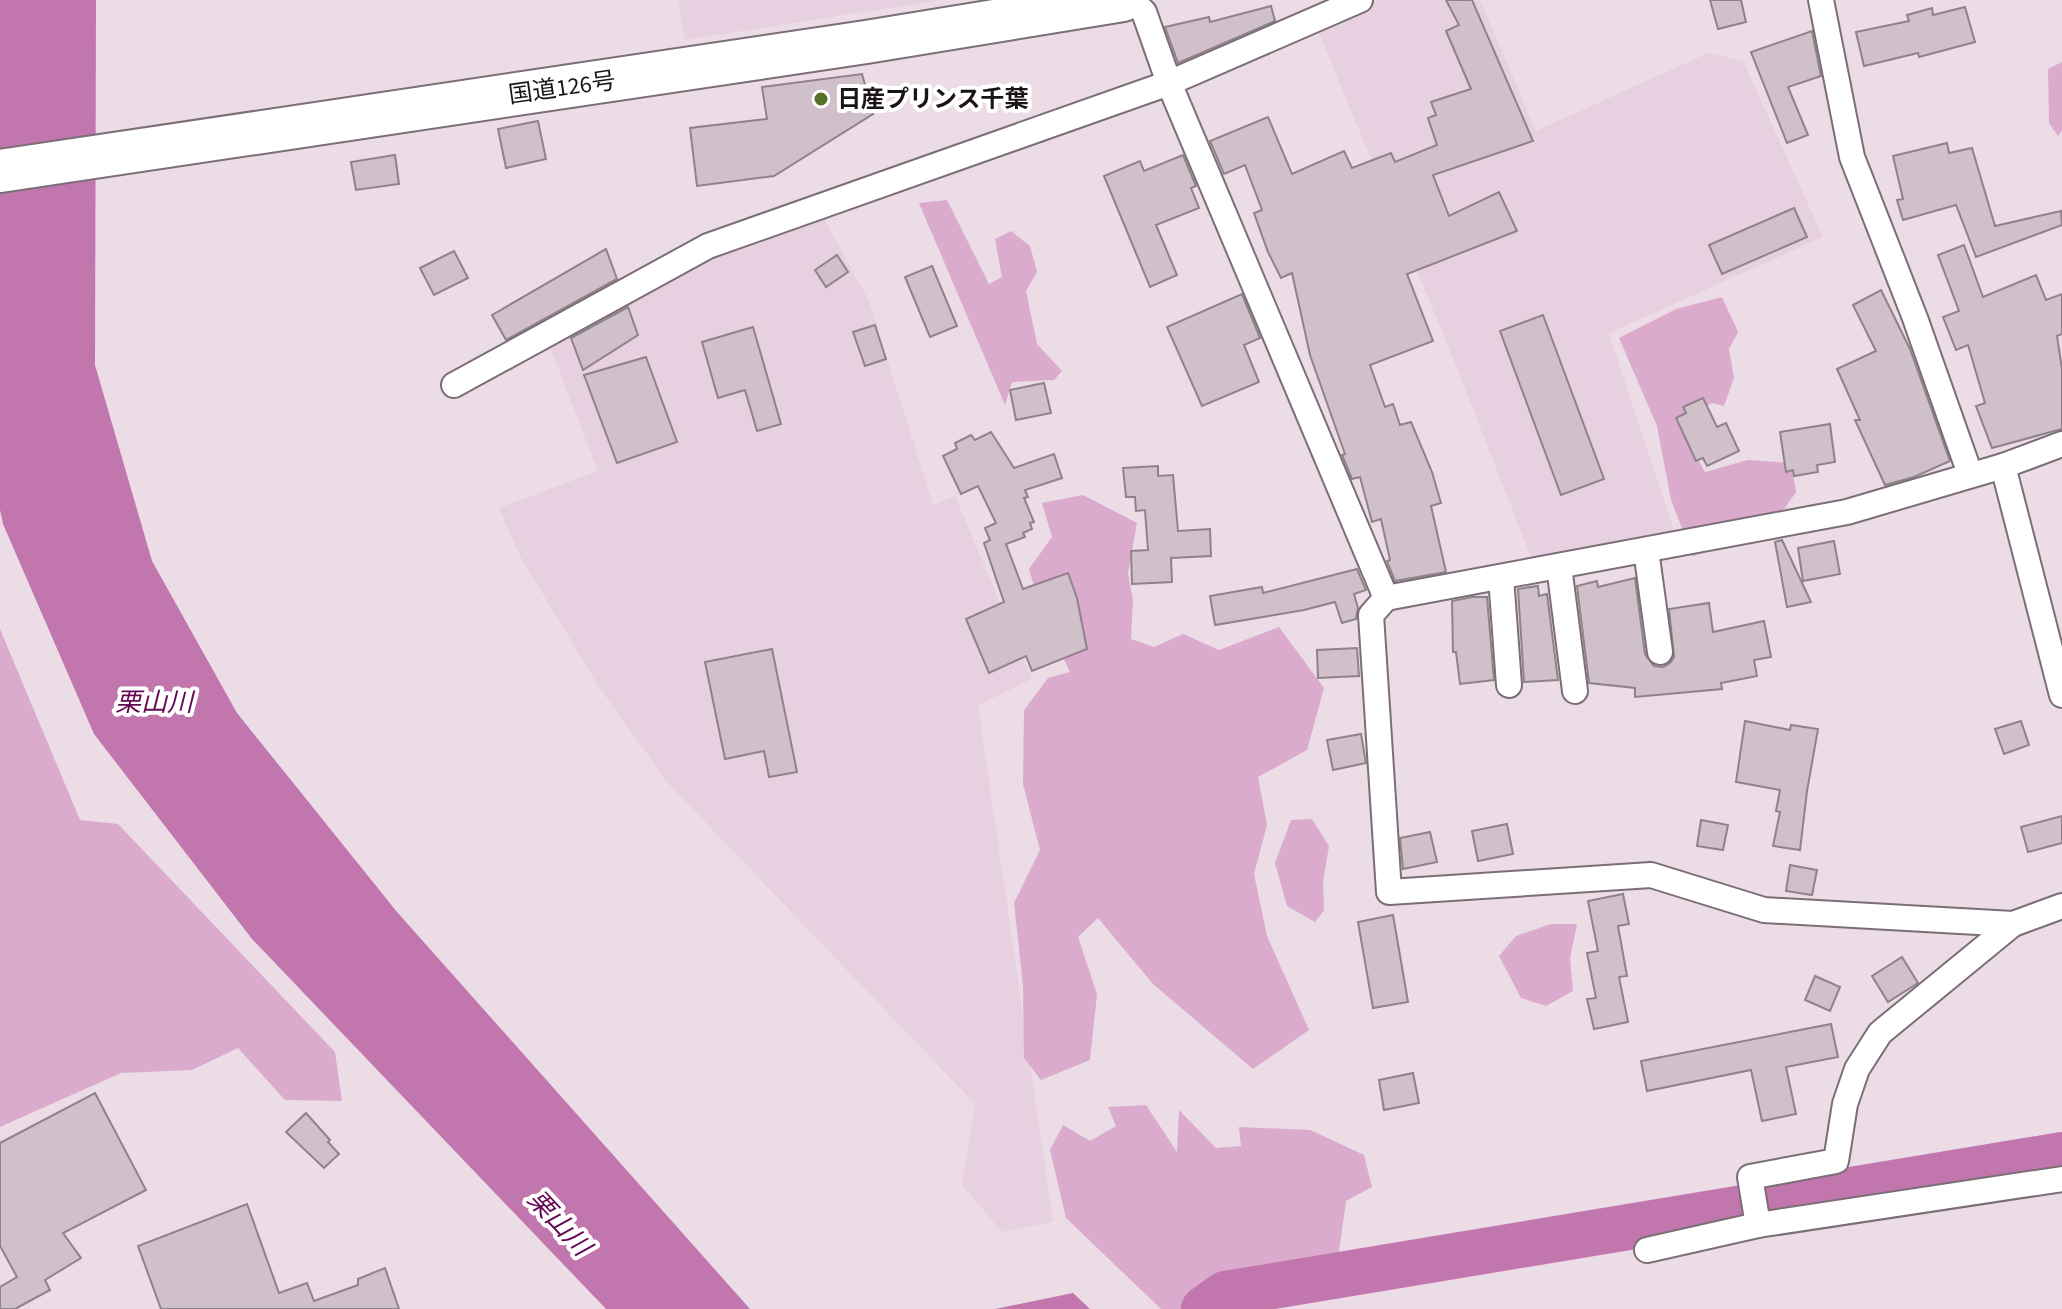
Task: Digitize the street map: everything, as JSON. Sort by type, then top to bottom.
[{"type":"highway","name":"国道126号","points":[[0,171],[851,45],[1123,0]]},
{"type":"street","points":[[1130,0],[1144,12],[1169,83],[1386,598]]},
{"type":"street","points":[[454,385],[708,246],[1169,83],[1360,0]]},
{"type":"street","points":[[1821,0],[1852,157],[1915,318],[1970,474]]},
{"type":"street","points":[[2013,924],[1764,910],[1651,875],[1389,892],[1371,615],[1386,598],[1847,512],[2003,466],[2062,444]]},
{"type":"street","points":[[2003,466],[2062,695]]},
{"type":"street","points":[[1646,550],[1660,652]]},
{"type":"street","points":[[1559,566],[1575,691]]},
{"type":"street","points":[[1501,577],[1509,685]]},
{"type":"street","points":[[1758,1225],[1750,1177],[1836,1161],[1849,1093],[1857,1069],[1880,1033],[2013,924],[2062,906]]},
{"type":"street","points":[[1647,1250],[1758,1225],[2062,1179]]},
{"type":"shaded area","points":[[678,0],[940,0],[685,40]]},
{"type":"shaded area","points":[[1378,0],[1480,0],[1536,131],[1708,53],[1743,61],[1823,237],[1609,333],[1674,531],[1533,562],[1317,28]]},
{"type":"shaded area","points":[[2062,62],[2062,130],[2058,136],[2049,123],[2048,69]]},
{"type":"shaded area","points":[[947,200],[989,284],[1002,277],[995,239],[1011,231],[1030,246],[1037,272],[1026,291],[1037,344],[1062,371],[1054,380],[1012,382],[1005,405],[919,203]]},
{"type":"shaded area","points":[[822,215],[869,301],[933,505],[955,496],[1032,679],[978,705],[1053,1222],[1002,1232],[962,1185],[975,1104],[668,783],[599,687],[520,556],[499,508],[598,471],[547,339],[708,255]]},
{"type":"shaded area","points":[[1722,297],[1738,332],[1729,349],[1734,378],[1724,406],[1712,403],[1677,422],[1705,472],[1748,460],[1791,463],[1796,492],[1780,515],[1724,546],[1693,556],[1671,500],[1657,426],[1619,338],[1676,309]]},
{"type":"shaded area","points":[[1083,495],[1137,523],[1128,573],[1133,600],[1131,639],[1154,647],[1183,634],[1219,650],[1279,627],[1324,688],[1307,750],[1258,777],[1267,825],[1254,874],[1267,936],[1309,1030],[1253,1069],[1153,984],[1098,918],[1078,937],[1097,994],[1090,1060],[1041,1080],[1024,1058],[1023,986],[1014,903],[1040,850],[1023,784],[1024,710],[1048,678],[1070,672],[1042,614],[1029,569],[1052,537],[1042,503]]},
{"type":"shaded area","points":[[0,629],[80,820],[118,824],[335,1052],[342,1101],[285,1100],[238,1048],[192,1070],[121,1073],[0,1127]]},
{"type":"shaded area","points":[[1312,819],[1329,846],[1323,882],[1324,910],[1315,922],[1287,906],[1275,863],[1291,820]]},
{"type":"shaded area","points":[[1551,924],[1577,924],[1570,958],[1573,991],[1546,1006],[1521,998],[1499,956],[1516,936]]},
{"type":"shaded area","points":[[1146,1105],[1177,1152],[1179,1110],[1216,1148],[1241,1146],[1239,1127],[1310,1130],[1364,1155],[1372,1187],[1346,1201],[1338,1259],[1233,1283],[1188,1309],[1161,1309],[1066,1218],[1050,1150],[1063,1125],[1090,1141],[1116,1126],[1108,1107]]},
{"type":"water","name":"栗山川","points":[[0,0],[96,0],[95,365],[152,561],[237,713],[397,912],[750,1309],[606,1309],[252,939],[94,734],[3,524],[0,510]]},
{"type":"water","points":[[1073,1293],[1090,1309],[995,1309]]},
{"type":"building","points":[[1446,0],[1472,0],[1533,141],[1433,175],[1449,216],[1499,192],[1517,231],[1407,274],[1433,341],[1370,365],[1385,407],[1393,404],[1400,425],[1411,422],[1441,503],[1431,506],[1446,572],[1395,581],[1387,561],[1390,560],[1381,519],[1372,522],[1360,477],[1352,479],[1342,455],[1345,454],[1310,355],[1292,273],[1281,278],[1268,252],[1254,213],[1262,210],[1245,165],[1224,174],[1210,141],[1268,117],[1292,174],[1344,151],[1352,168],[1391,153],[1395,162],[1437,145],[1428,118],[1436,115],[1431,102],[1471,89],[1446,31],[1459,25]]},
{"type":"building","points":[[1710,0],[1741,0],[1746,22],[1718,29]]},
{"type":"building","points":[[1271,6],[1275,21],[1178,63],[1165,27],[1209,17],[1210,22]]},
{"type":"building","points":[[1965,7],[1975,42],[1919,57],[1918,53],[1864,66],[1856,32],[1909,21],[1907,15],[1932,8],[1933,15]]},
{"type":"building","points":[[1812,31],[1821,76],[1788,87],[1808,135],[1787,143],[1751,52]]},
{"type":"building","points":[[862,74],[873,114],[774,176],[697,186],[690,128],[767,119],[762,87]]},
{"type":"building","points":[[538,121],[546,159],[506,168],[498,129]]},
{"type":"building","points":[[1947,143],[1949,153],[1972,148],[1995,226],[2061,211],[2062,225],[1976,257],[1956,205],[1903,220],[1897,200],[1903,199],[1893,156]]},
{"type":"building","points":[[395,155],[399,184],[356,190],[351,162]]},
{"type":"building","points":[[1183,155],[1196,186],[1191,188],[1199,208],[1156,225],[1177,275],[1150,287],[1104,176],[1140,161],[1144,171]]},
{"type":"building","points":[[1794,208],[1807,237],[1722,274],[1709,245]]},
{"type":"building","points":[[1964,245],[1983,297],[2036,275],[2046,300],[2062,294],[2062,334],[2057,336],[2062,369],[2062,429],[1992,448],[1976,406],[1985,403],[1968,345],[1956,350],[1943,317],[1959,311],[1938,255]]},
{"type":"building","points":[[606,249],[617,279],[506,340],[492,315]]},
{"type":"building","points":[[454,251],[468,278],[434,295],[420,268]]},
{"type":"building","points":[[837,255],[848,272],[826,287],[815,270]]},
{"type":"building","points":[[932,266],[957,326],[930,337],[905,277]]},
{"type":"building","points":[[1881,290],[1910,349],[1950,461],[1914,477],[1885,485],[1855,420],[1860,420],[1837,369],[1876,351],[1853,305]]},
{"type":"building","points":[[1242,294],[1260,338],[1244,345],[1259,382],[1202,406],[1167,327]]},
{"type":"building","points":[[628,307],[638,335],[583,370],[571,338]]},
{"type":"building","points":[[1543,315],[1604,479],[1561,495],[1500,331]]},
{"type":"building","points":[[875,325],[886,359],[865,366],[853,332]]},
{"type":"building","points":[[753,327],[781,424],[757,431],[745,390],[718,398],[702,342]]},
{"type":"building","points":[[646,357],[677,442],[617,463],[584,375]]},
{"type":"building","points":[[1044,383],[1051,413],[1016,420],[1010,390]]},
{"type":"building","points":[[1703,398],[1717,427],[1726,423],[1739,451],[1707,466],[1703,458],[1696,461],[1676,418],[1686,413],[1683,407]]},
{"type":"building","points":[[1830,424],[1835,462],[1817,465],[1818,472],[1794,476],[1793,470],[1786,472],[1780,432]]},
{"type":"building","points":[[991,432],[1014,468],[1054,454],[1062,478],[1025,490],[1028,497],[1024,498],[1034,522],[1030,523],[1032,529],[1023,533],[1025,537],[1006,544],[1023,589],[1068,573],[1077,598],[1087,649],[1032,671],[1026,656],[989,673],[966,619],[1004,602],[984,543],[990,540],[985,528],[996,523],[978,486],[961,494],[943,456],[957,449],[955,443],[971,435],[975,440]]},
{"type":"building","points":[[1158,466],[1158,476],[1173,475],[1178,531],[1210,529],[1211,556],[1171,558],[1172,582],[1132,584],[1131,551],[1148,550],[1145,510],[1136,511],[1135,497],[1126,497],[1123,468]]},
{"type":"building","points":[[1782,540],[1811,602],[1787,607],[1775,542]]},
{"type":"building","points":[[1834,541],[1840,574],[1803,581],[1798,548]]},
{"type":"building","points":[[1357,569],[1366,590],[1354,594],[1358,608],[1356,619],[1342,623],[1335,602],[1215,625],[1210,596],[1262,587],[1263,593]]},
{"type":"building","points":[[1635,578],[1645,654],[1654,666],[1663,667],[1674,657],[1669,609],[1709,603],[1713,632],[1764,621],[1771,657],[1754,660],[1757,676],[1721,683],[1722,689],[1635,697],[1635,688],[1589,683],[1577,586],[1597,581],[1598,587]]},
{"type":"building","points":[[1538,586],[1539,596],[1547,594],[1558,680],[1524,682],[1518,589]]},
{"type":"building","points":[[1487,597],[1494,680],[1460,684],[1456,652],[1453,652],[1452,601]]},
{"type":"building","points":[[1357,648],[1359,676],[1318,678],[1317,650]]},
{"type":"building","points":[[772,649],[797,772],[769,777],[764,751],[725,759],[705,662]]},
{"type":"building","points":[[1745,721],[1790,730],[1791,725],[1818,729],[1800,850],[1773,846],[1780,812],[1776,811],[1780,790],[1736,782]]},
{"type":"building","points":[[2021,721],[2029,745],[2004,754],[1995,729]]},
{"type":"building","points":[[1361,734],[1366,763],[1333,770],[1327,740]]},
{"type":"building","points":[[2062,816],[2062,843],[2028,852],[2021,827]]},
{"type":"building","points":[[1701,820],[1728,825],[1723,850],[1697,846]]},
{"type":"building","points":[[1507,824],[1513,854],[1478,861],[1472,831]]},
{"type":"building","points":[[1430,832],[1437,862],[1403,869],[1400,838]]},
{"type":"building","points":[[1790,865],[1817,870],[1812,895],[1786,891]]},
{"type":"building","points":[[1623,894],[1629,924],[1618,926],[1627,976],[1619,977],[1628,1022],[1594,1029],[1587,999],[1596,998],[1587,953],[1598,951],[1588,901]]},
{"type":"building","points":[[1393,915],[1408,1002],[1373,1008],[1358,922]]},
{"type":"building","points":[[1902,957],[1918,983],[1888,1002],[1872,976]]},
{"type":"building","points":[[1815,976],[1840,987],[1830,1011],[1805,1000]]},
{"type":"building","points":[[1831,1024],[1838,1057],[1786,1067],[1796,1114],[1762,1121],[1751,1070],[1647,1091],[1641,1061]]},
{"type":"building","points":[[1413,1073],[1419,1103],[1384,1110],[1379,1080]]},
{"type":"building","points":[[95,1093],[146,1190],[63,1233],[81,1258],[45,1280],[50,1290],[15,1309],[0,1309],[0,1287],[17,1277],[0,1246],[0,1143]]},
{"type":"building","points":[[306,1113],[339,1154],[324,1168],[286,1132]]},
{"type":"building","points":[[247,1204],[279,1293],[307,1283],[314,1301],[358,1285],[358,1279],[385,1268],[399,1309],[161,1309],[138,1246]]},
{"type":"waterway","points":[[1204,1309],[1225,1294],[2062,1155]]},
{"type":"place","name":"日産プリンス千葉","points":[[821,99]]}]
